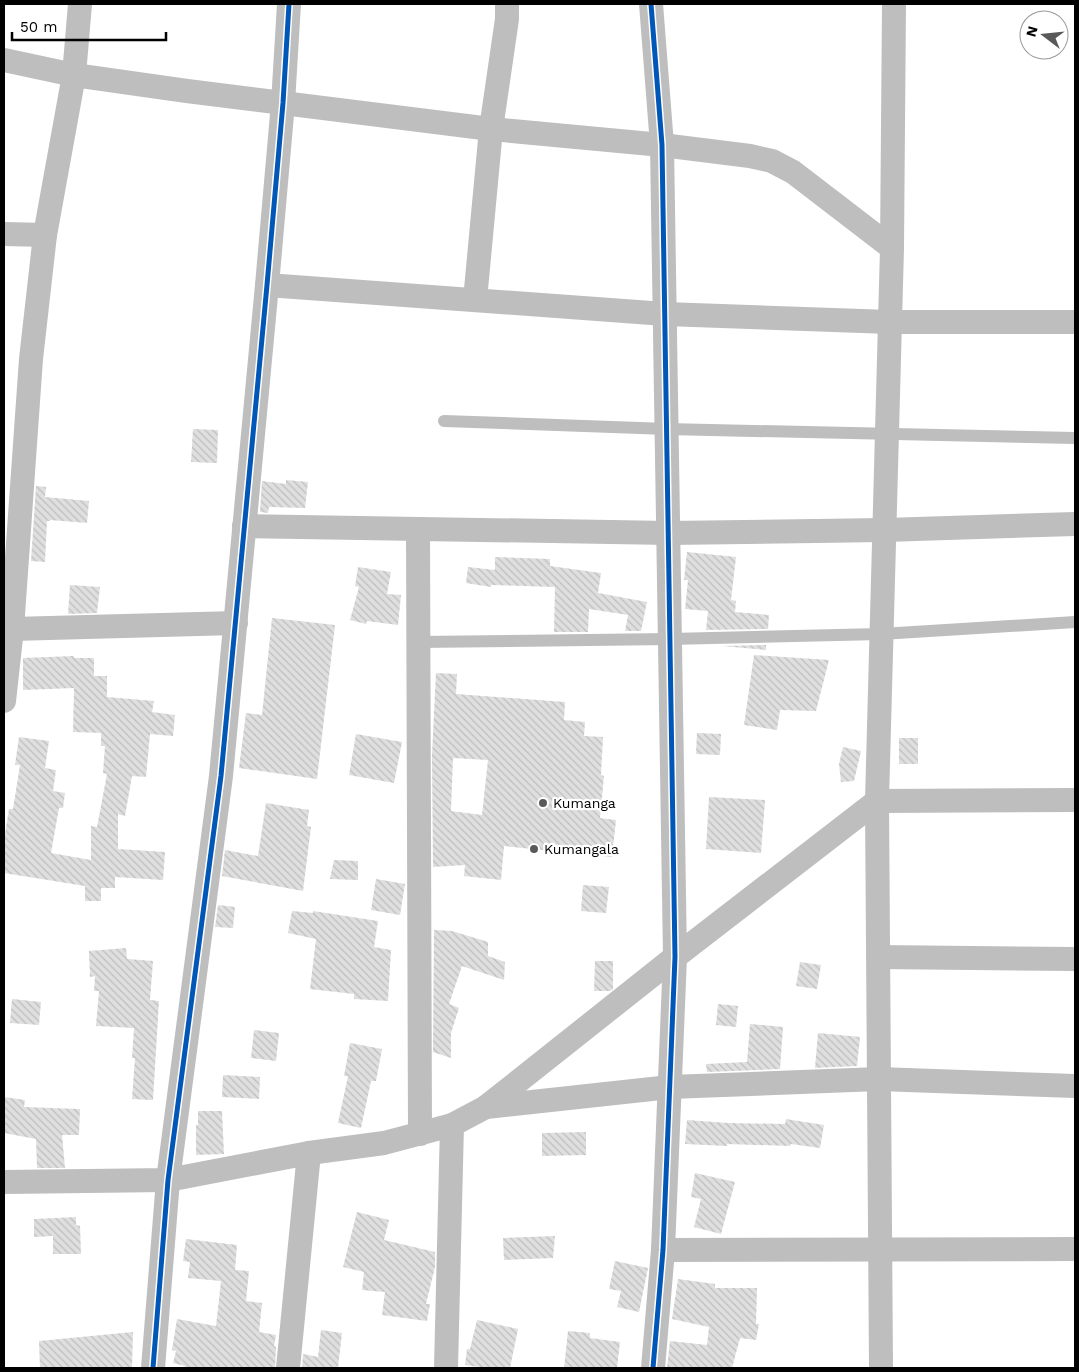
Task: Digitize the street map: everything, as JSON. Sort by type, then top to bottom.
[{"type":"street","points":[[4,701],[12,629],[31,360],[45,235],[74,75],[80,4]]},
{"type":"street","points":[[153,1368],[168,1180],[221,776],[267,285],[283,103],[289,4]]},
{"type":"street","points":[[475,300],[491,129],[507,19],[507,4]]},
{"type":"street","points":[[651,4],[662,145],[675,957],[663,1250],[653,1368]]},
{"type":"street","points":[[881,1368],[877,801],[892,248],[894,4]]},
{"type":"street","points":[[4,60],[74,75],[283,103],[491,129],[662,145],[750,156],[772,161],[793,172],[892,248]]},
{"type":"street","points":[[4,234],[45,235]]},
{"type":"street","points":[[267,285],[665,314],[890,322],[1075,322]]},
{"type":"street","points":[[244,526],[668,532],[885,530],[1075,524]]},
{"type":"street","points":[[418,529],[420,1134]]},
{"type":"street","points":[[12,629],[236,623]]},
{"type":"street","points":[[4,1182],[168,1180],[310,1153],[384,1143],[452,1125],[486,1107],[675,957],[877,801],[1075,800]]},
{"type":"street","points":[[878,957],[1075,959]]},
{"type":"street","points":[[486,1107],[670,1087],[879,1079],[1075,1086]]},
{"type":"street","points":[[446,1368],[452,1125]]},
{"type":"street","points":[[288,1368],[310,1153]]},
{"type":"street","points":[[663,1250],[1075,1248]]},
{"type":"lane","points":[[444,421],[667,430],[1075,438]]},
{"type":"lane","points":[[418,642],[881,634],[1075,622]]},
{"type":"building","points":[[193,429],[218,430],[217,463],[191,462]]},
{"type":"building","points":[[286,480],[308,482],[305,508],[269,507],[268,513],[260,512],[262,481],[286,484]]},
{"type":"building","points":[[36,486],[46,487],[45,497],[89,501],[87,523],[47,521],[45,562],[31,561]]},
{"type":"building","points":[[687,552],[736,557],[731,600],[736,601],[735,612],[769,615],[768,629],[706,630],[708,611],[685,609],[688,580],[684,580]]},
{"type":"building","points":[[495,557],[550,559],[550,566],[601,573],[598,593],[647,602],[641,631],[625,631],[628,615],[589,609],[588,632],[554,632],[555,587],[491,585],[491,587],[466,583],[468,567],[495,570]]},
{"type":"building","points":[[358,567],[391,572],[387,594],[401,595],[398,625],[367,621],[366,624],[350,620],[359,587],[355,586]]},
{"type":"building","points":[[70,585],[100,587],[97,613],[68,614]]},
{"type":"building","points":[[272,618],[335,625],[317,779],[239,768],[246,713],[262,715]]},
{"type":"building","points":[[766,645],[766,650],[722,646]]},
{"type":"building","points":[[754,655],[829,660],[816,711],[780,710],[777,730],[744,725]]},
{"type":"building","points":[[74,656],[74,658],[94,658],[94,676],[107,676],[107,697],[154,701],[152,712],[175,715],[173,736],[150,734],[146,777],[132,776],[125,816],[118,814],[118,849],[165,852],[163,880],[115,877],[115,888],[101,888],[101,901],[85,901],[85,886],[4,873],[4,841],[9,809],[13,809],[20,765],[15,765],[19,737],[49,741],[45,768],[56,770],[53,791],[65,793],[63,808],[59,808],[51,853],[91,860],[91,826],[97,827],[107,774],[103,773],[105,746],[101,746],[101,733],[73,732],[74,688],[23,690],[23,658]]},
{"type":"building","points":[[436,673],[457,674],[456,694],[565,702],[564,720],[585,722],[584,736],[603,737],[601,775],[604,776],[600,818],[616,820],[612,857],[504,846],[501,880],[464,876],[465,865],[433,867],[432,755]],"holes":[[[453,758],[488,760],[482,815],[451,811]]]},
{"type":"building","points":[[697,733],[721,734],[720,755],[696,754]]},
{"type":"building","points":[[356,734],[402,742],[394,783],[349,775]]},
{"type":"building","points":[[899,738],[918,738],[918,764],[899,764]]},
{"type":"building","points":[[843,747],[861,751],[854,781],[841,782],[839,764]]},
{"type":"building","points":[[709,797],[765,800],[761,853],[706,849]]},
{"type":"building","points":[[266,803],[309,810],[307,826],[311,827],[303,891],[222,876],[225,850],[258,856]]},
{"type":"building","points":[[334,860],[358,861],[358,880],[330,879]]},
{"type":"building","points":[[376,879],[405,884],[400,915],[371,910]]},
{"type":"building","points":[[583,885],[609,887],[606,913],[581,911]]},
{"type":"building","points":[[218,905],[235,907],[233,928],[215,927]]},
{"type":"building","points":[[292,911],[313,913],[313,911],[378,921],[374,947],[391,950],[388,1001],[354,999],[354,994],[310,989],[316,939],[288,933]]},
{"type":"building","points":[[434,930],[452,931],[488,942],[488,956],[505,962],[504,980],[462,966],[449,1004],[459,1008],[451,1033],[451,1058],[433,1052]]},
{"type":"building","points":[[126,948],[127,959],[153,961],[150,1000],[159,1001],[153,1100],[132,1099],[135,1058],[132,1058],[134,1028],[96,1026],[99,991],[94,991],[95,976],[90,977],[89,951]]},
{"type":"building","points":[[595,961],[613,961],[613,989],[610,991],[594,991]]},
{"type":"building","points":[[800,962],[821,965],[817,989],[796,986]]},
{"type":"building","points":[[12,999],[41,1002],[39,1025],[10,1023]]},
{"type":"building","points":[[718,1004],[738,1006],[736,1027],[716,1025]]},
{"type":"building","points":[[750,1024],[783,1027],[780,1069],[707,1072],[706,1064],[747,1062]]},
{"type":"building","points":[[254,1030],[279,1033],[276,1061],[251,1058]]},
{"type":"building","points":[[818,1033],[860,1037],[857,1066],[815,1068]]},
{"type":"building","points":[[350,1043],[382,1049],[376,1081],[371,1081],[361,1128],[338,1123],[348,1076],[344,1076]]},
{"type":"building","points":[[223,1075],[260,1077],[259,1099],[222,1097]]},
{"type":"building","points":[[4,1097],[25,1100],[24,1107],[80,1109],[79,1135],[62,1135],[65,1168],[37,1168],[36,1139],[4,1133]]},
{"type":"building","points":[[198,1111],[222,1111],[224,1154],[196,1155]]},
{"type":"building","points":[[786,1119],[824,1125],[820,1148],[791,1144],[790,1146],[727,1144],[727,1146],[685,1144],[687,1120],[785,1124]]},
{"type":"building","points":[[586,1132],[586,1155],[542,1156],[542,1133]]},
{"type":"building","points":[[695,1173],[735,1182],[721,1234],[694,1227],[701,1199],[691,1197]]},
{"type":"building","points":[[357,1212],[389,1220],[384,1240],[435,1252],[435,1267],[426,1304],[430,1304],[427,1321],[382,1315],[385,1292],[362,1290],[364,1272],[343,1267]]},
{"type":"building","points":[[76,1217],[76,1225],[80,1226],[81,1254],[53,1254],[53,1236],[34,1237],[34,1219]]},
{"type":"building","points":[[555,1236],[553,1258],[504,1260],[503,1238]]},
{"type":"building","points":[[186,1239],[237,1245],[235,1270],[249,1271],[246,1301],[262,1303],[259,1332],[276,1335],[274,1346],[276,1347],[275,1368],[184,1368],[185,1366],[173,1363],[176,1351],[172,1350],[177,1319],[216,1326],[221,1281],[188,1278],[190,1262],[183,1261]]},
{"type":"building","points":[[615,1261],[648,1268],[639,1312],[617,1307],[621,1291],[609,1289]]},
{"type":"building","points":[[678,1279],[715,1284],[715,1288],[757,1288],[756,1324],[759,1324],[756,1340],[740,1338],[732,1368],[667,1368],[670,1341],[707,1345],[709,1327],[672,1319]]},
{"type":"building","points":[[477,1320],[518,1329],[510,1368],[486,1368],[465,1365],[467,1349],[470,1349]]},
{"type":"building","points":[[321,1330],[342,1333],[338,1368],[302,1368],[303,1354],[318,1357]]},
{"type":"building","points":[[568,1331],[590,1333],[590,1338],[620,1342],[617,1368],[564,1368]]},
{"type":"building","points":[[133,1332],[132,1368],[40,1368],[39,1341]]},
{"type":"cycle path","points":[[153,1368],[168,1180],[221,776],[267,285],[283,103],[289,4]]},
{"type":"cycle path","points":[[651,4],[662,145],[675,957],[663,1250],[653,1368]]},
{"type":"place","name":"Kumanga","points":[[543,803]]},
{"type":"place","name":"Kumangala","points":[[534,849]]}]
